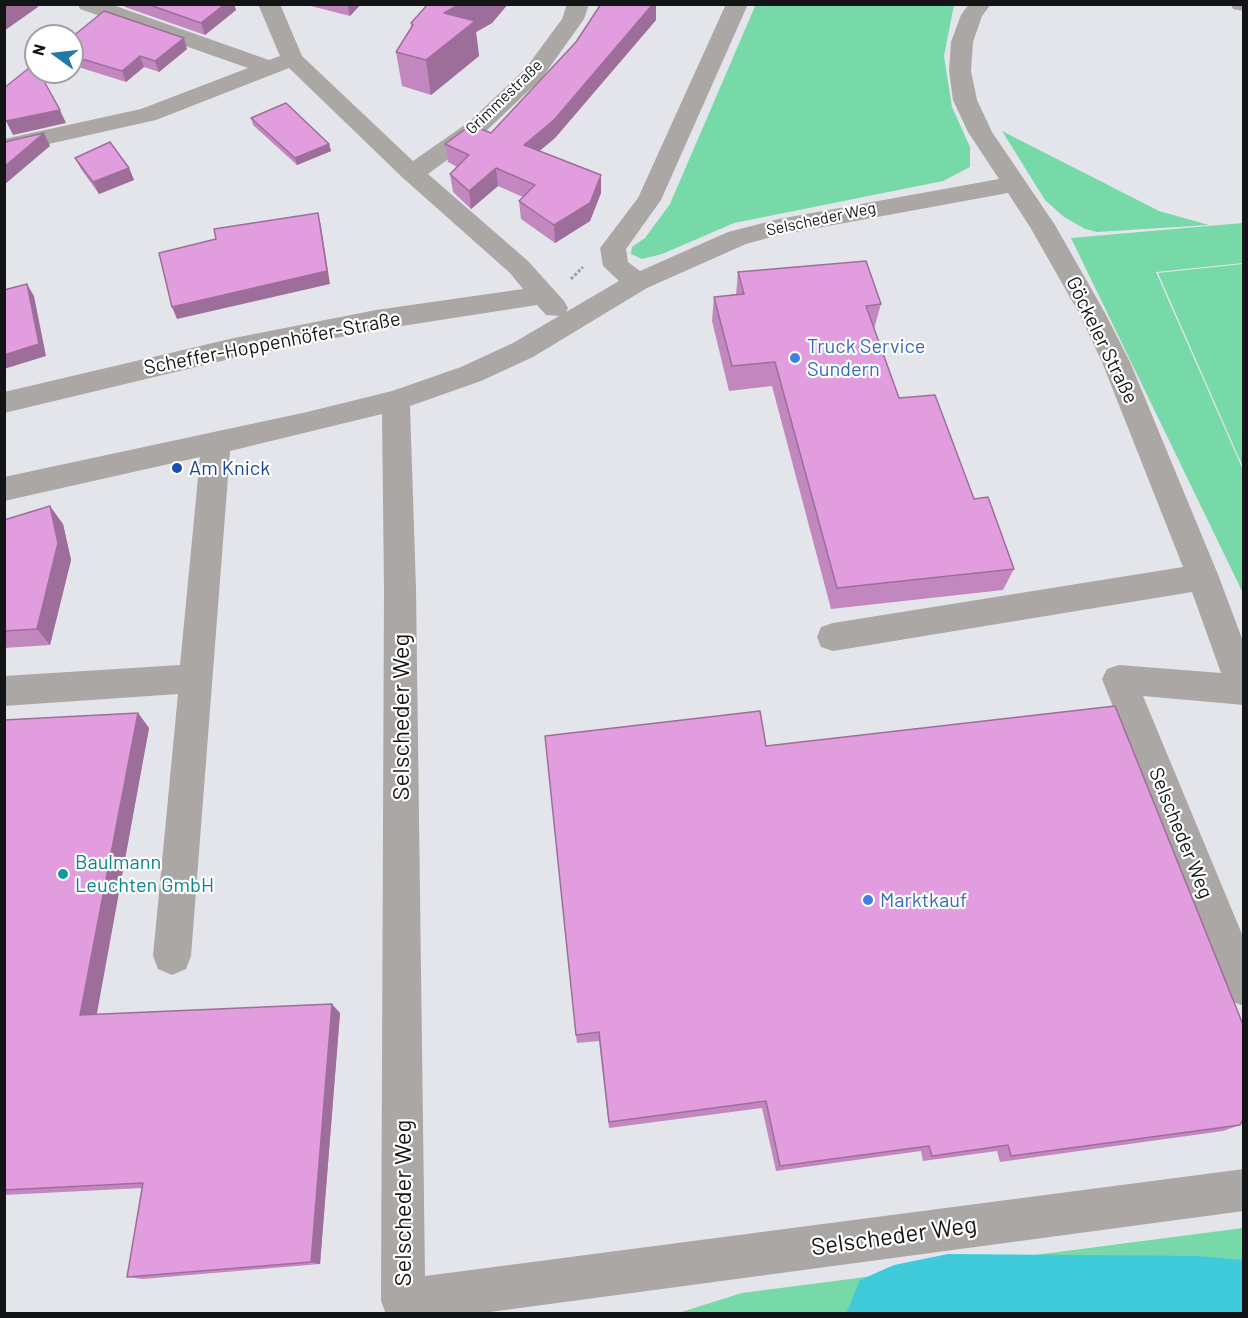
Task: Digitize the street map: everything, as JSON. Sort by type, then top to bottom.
[{"type":"street","points":[[88,4],[282,64],[519,267],[570,324]]},
{"type":"street","points":[[269,4],[282,64]]},
{"type":"street","name":"Grimmestraße","points":[[412,173],[477,127],[534,73],[573,19],[578,4]]},
{"type":"street","points":[[638,282],[616,266],[613,248],[649,200],[725,26],[737,4]]},
{"type":"street","name":"Göckeler Straße","points":[[981,4],[972,15],[962,42],[960,71],[963,90],[980,132],[1042,225],[1097,323],[1116,362],[1203,577],[1243,691],[1119,679]]},
{"type":"street","points":[[4,147],[148,115],[282,64]]},
{"type":"street","name":"Selscheder Weg","points":[[4,489],[396,400],[471,374],[524,350],[638,282],[737,238],[779,227],[1013,184]]},
{"type":"street","name":"Scheffer-Hoppenhöfer-Straße","points":[[4,404],[234,348],[375,320],[543,295]]},
{"type":"street","name":"Selscheder Weg","points":[[396,400],[400,589],[403,1302],[1244,1190]]},
{"type":"street","points":[[172,956],[216,442]]},
{"type":"street","points":[[834,637],[1203,577]]},
{"type":"street","points":[[4,691],[195,678]]},
{"type":"street","name":"Selscheder Weg","points":[[1119,679],[1244,987]]},
{"type":"green space","points":[[756,4],[954,5],[944,56],[952,107],[970,147],[970,167],[943,181],[734,223],[662,254],[642,259],[631,254],[632,247],[645,238],[670,204]]},
{"type":"green space","points":[[1002,131],[1159,211],[1209,225],[1097,232],[1085,229],[1064,217],[1045,200]]},
{"type":"green space","points":[[1243,223],[1243,263],[1156,272],[1243,470],[1243,593],[1071,238]]},
{"type":"green space","points":[[1244,264],[1243,467],[1158,273]]},
{"type":"green space","points":[[1243,1228],[1243,1313],[678,1313],[742,1293]]},
{"type":"building","points":[[147,4],[225,4],[201,23]]},
{"type":"building","points":[[428,4],[460,4],[444,13],[475,21],[426,60],[396,52],[413,25],[411,23]]},
{"type":"building","points":[[601,4],[653,4],[554,120],[524,145],[601,175],[590,203],[554,225],[519,201],[535,185],[496,168],[469,191],[450,174],[469,155],[445,144],[471,125],[491,133],[576,42]]},
{"type":"building","points":[[104,11],[184,38],[155,61],[140,56],[122,71],[84,60],[84,27]]},
{"type":"building","points":[[24,72],[24,84],[46,84],[60,110],[6,121],[4,118],[4,88]]},
{"type":"building","points":[[286,103],[329,144],[295,158],[251,118]]},
{"type":"building","points":[[44,133],[4,167],[4,143]]},
{"type":"building","points":[[110,142],[129,168],[93,182],[75,158]]},
{"type":"building","points":[[318,213],[327,271],[172,307],[159,253],[216,239],[214,229]]},
{"type":"building","points":[[866,261],[881,304],[866,306],[899,398],[935,395],[974,499],[988,497],[1014,569],[837,588],[775,362],[732,366],[714,297],[744,294],[738,272]]},
{"type":"building","points":[[27,284],[39,344],[4,355],[4,290]]},
{"type":"building","points":[[50,506],[58,543],[37,629],[4,631],[4,520]]},
{"type":"building","name":"Marktkauf","points":[[1115,706],[1244,1027],[1244,1118],[1240,1125],[1011,1156],[1008,1145],[932,1156],[929,1146],[780,1166],[766,1101],[609,1122],[599,1032],[576,1035],[545,736],[760,711],[766,746]]},
{"type":"building","name":"Baulmann Leuchten GmbH","points":[[138,713],[80,1015],[332,1004],[311,1262],[127,1277],[143,1183],[4,1190],[4,720]]},
{"type":"waterway","points":[[894,1314],[948,1302],[1198,1304],[1244,1309]]},
{"type":"place","name":"Truck Service Sundern","points":[[795,358]]},
{"type":"place","name":"Am Knick","points":[[177,468]]},
{"type":"place","name":"Baulmann Leuchten GmbH","points":[[63,874]]},
{"type":"place","name":"Marktkauf","points":[[868,900]]}]
